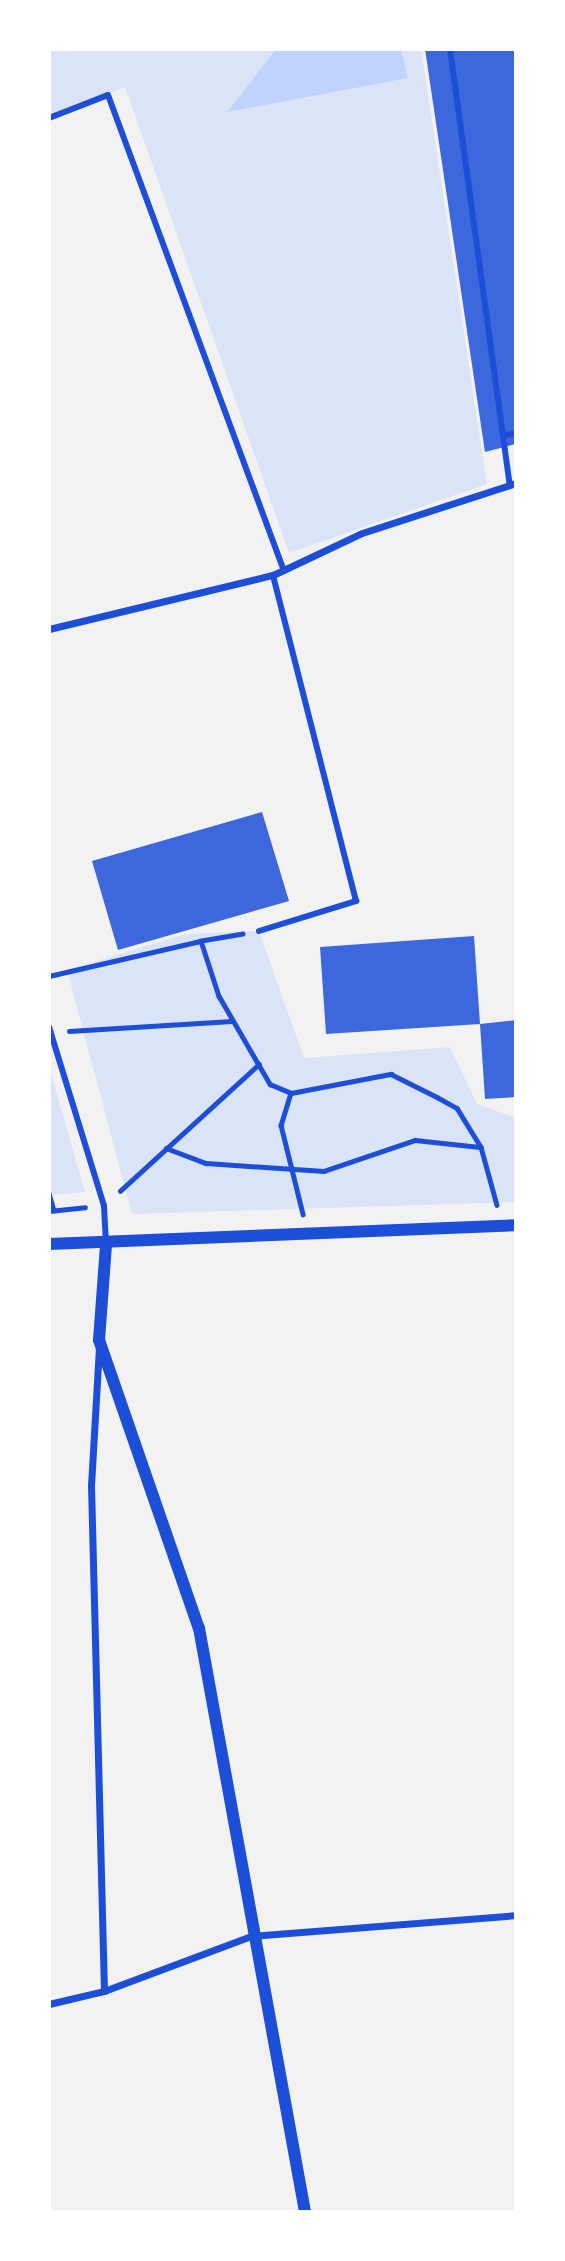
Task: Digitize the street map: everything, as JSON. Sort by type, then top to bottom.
[{"type":"street","points":[[49,629],[273,575],[362,533],[513,484],[503,436],[450,49]]},
{"type":"street","points":[[49,118],[108,95],[284,571]]},
{"type":"street","points":[[503,436],[516,433]]},
{"type":"street","points":[[259,931],[356,901],[273,575]]},
{"type":"street","points":[[50,1030],[104,1206],[106,1245],[91,1485],[104,1991]]},
{"type":"street","points":[[49,1244],[106,1245],[510,1225]]},
{"type":"street","points":[[99,1339],[199,1628],[251,1936],[305,2212]]},
{"type":"street","points":[[49,2004],[104,1991],[251,1936],[516,1915]]},
{"type":"path","points":[[49,976],[201,941],[259,931]]},
{"type":"path","points":[[201,941],[232,1021],[270,1084],[291,1093],[391,1074],[457,1108],[481,1147],[510,1225]]},
{"type":"path","points":[[50,1030],[232,1021]]},
{"type":"path","points":[[49,1193],[51,1211],[104,1206],[259,1064]]},
{"type":"path","points":[[291,1093],[281,1125],[290,1171],[310,1235]]},
{"type":"path","points":[[166,1148],[206,1163],[290,1171],[324,1171],[415,1140],[481,1147]]},
{"type":"shaded area","points":[[49,49],[276,49],[228,110],[408,77],[401,49],[421,49],[487,484],[289,553],[125,87],[49,118]]},
{"type":"shaded area","points":[[259,931],[304,1058],[450,1047],[477,1104],[516,1118],[516,1202],[132,1214],[67,970],[185,934]]},
{"type":"shaded area","points":[[49,1066],[85,1192],[49,1195]]},
{"type":"water","points":[[276,49],[401,49],[408,78],[227,112]]},
{"type":"building","points":[[425,49],[516,49],[516,444],[485,452]]},
{"type":"building","points":[[262,812],[289,901],[118,950],[92,861]]},
{"type":"building","points":[[474,936],[480,1024],[326,1034],[320,947]]},
{"type":"building","points":[[516,1020],[516,1097],[485,1099],[480,1024]]}]
